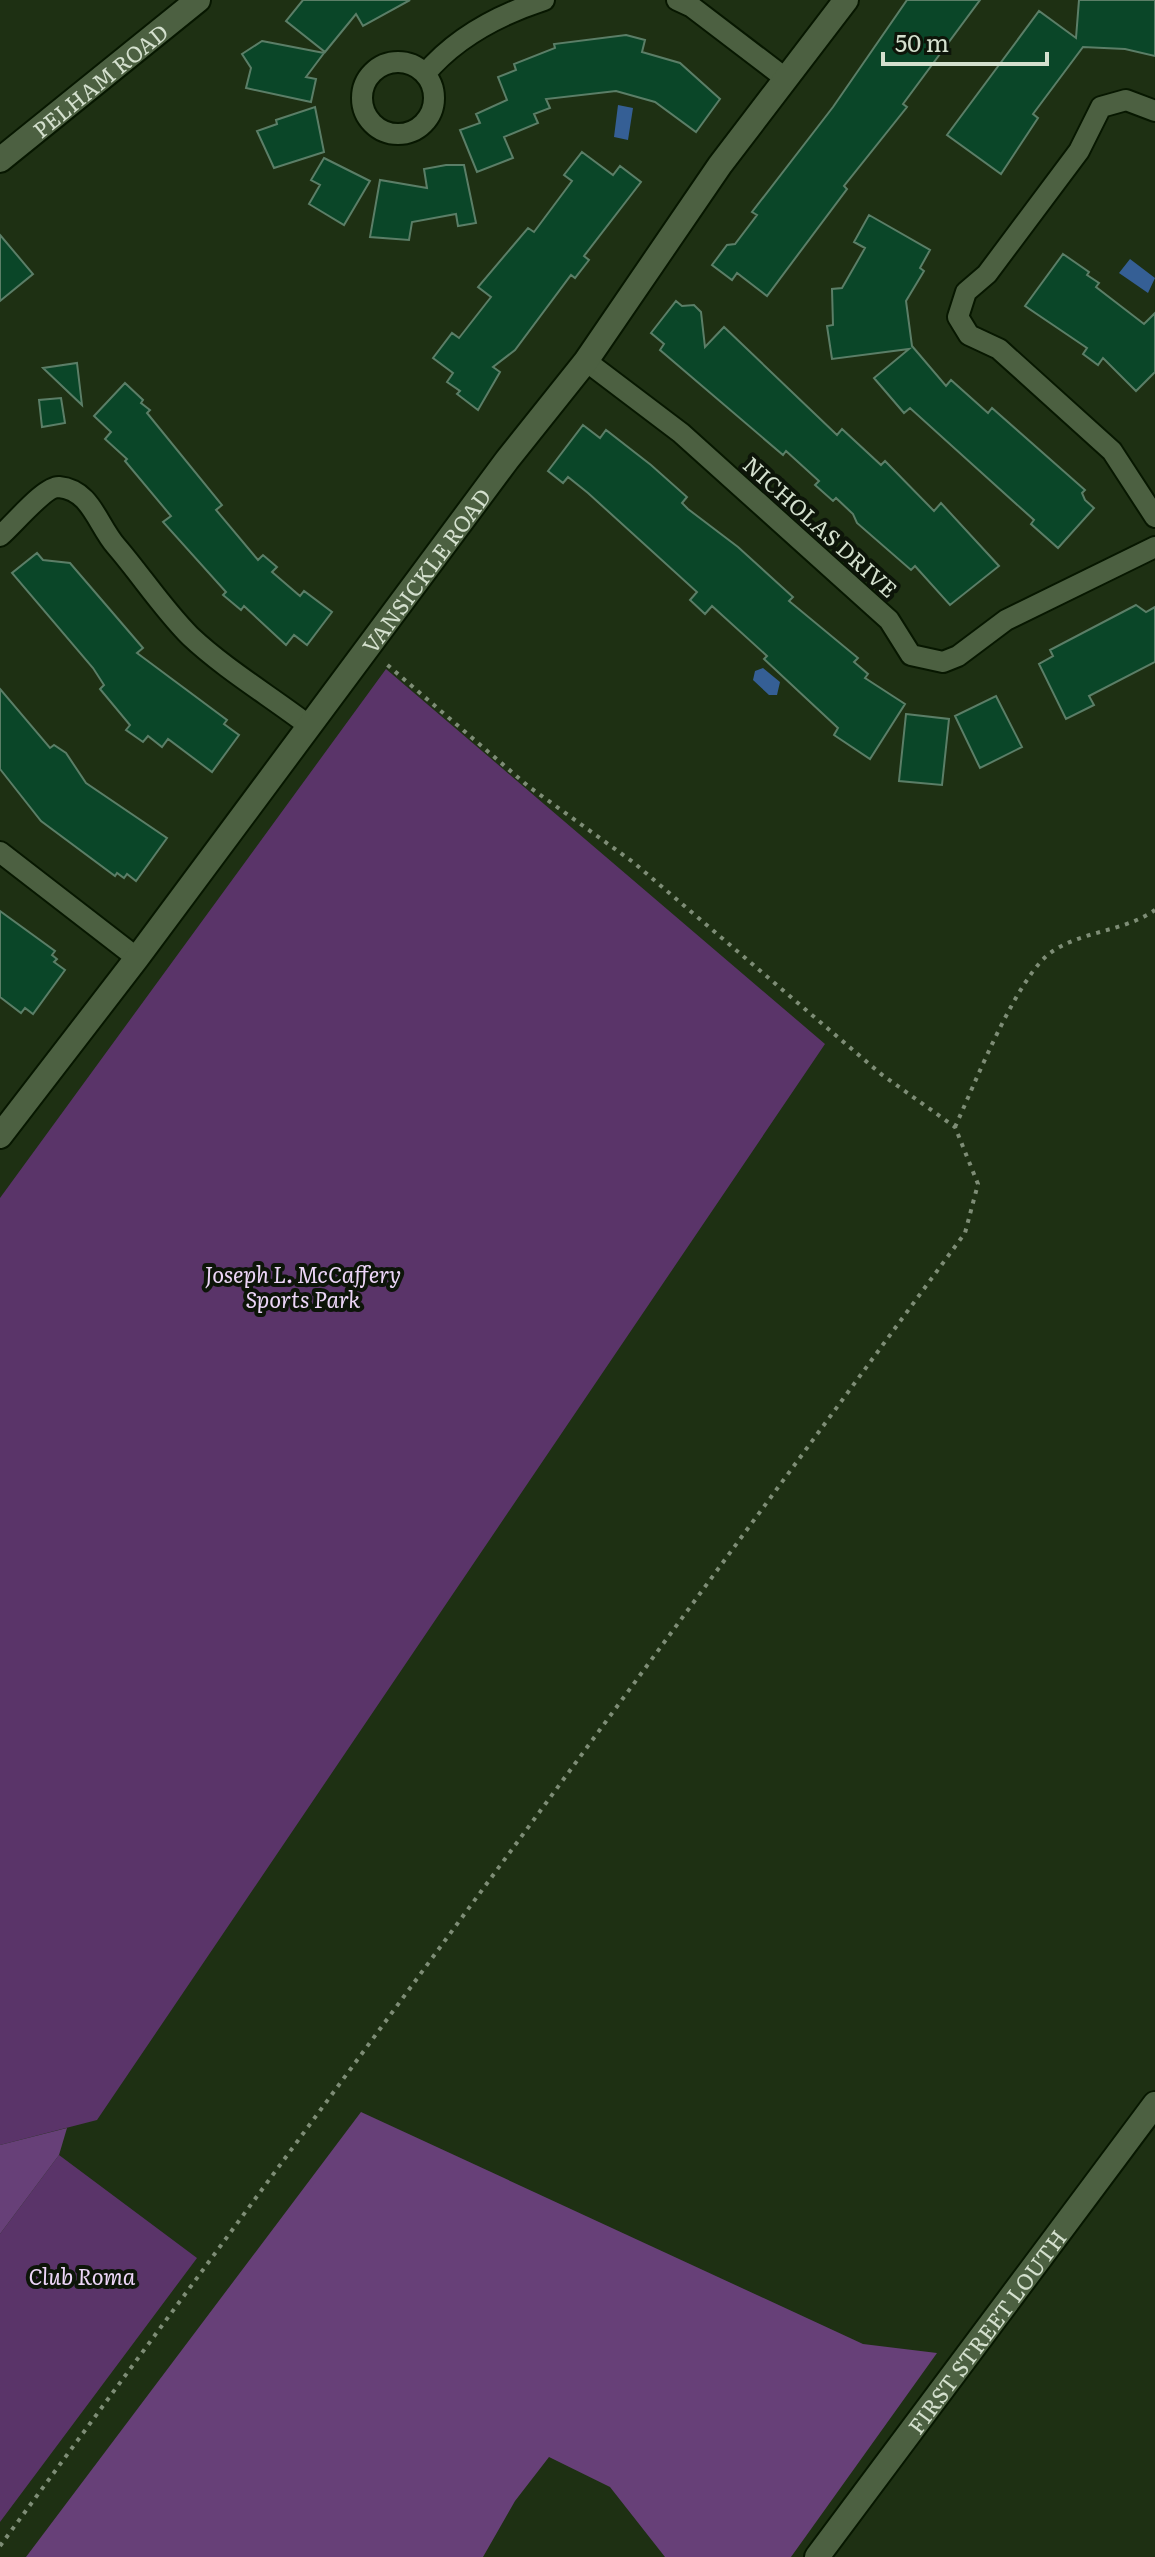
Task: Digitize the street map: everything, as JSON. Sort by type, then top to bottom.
[{"type":"street","name":"PELHAM ROAD","points":[[0,160],[198,0]]},
{"type":"street","points":[[425,74],[446,52],[479,28],[544,0]]},
{"type":"street","points":[[677,0],[785,78]]},
{"type":"street","name":"VANSICKLE ROAD","points":[[0,1136],[586,361],[720,165],[846,0]]},
{"type":"street","points":[[1155,111],[1126,100],[1101,107],[1091,121],[1087,141],[987,274],[966,292],[958,317],[969,335],[999,349],[1112,451],[1155,517]]},
{"type":"street","name":"NICHOLAS DRIVE","points":[[586,361],[681,433],[889,620],[911,655],[927,661],[951,660],[1006,620],[1155,547]]},
{"type":"street","points":[[0,536],[28,512],[44,490],[55,487],[80,493],[90,503],[100,526],[190,635],[308,725]]},
{"type":"street","points":[[0,852],[137,958]]},
{"type":"street","name":"FIRST STREET LOUTH","points":[[817,2557],[1155,2104]]},
{"type":"path","points":[[0,2546],[965,1233],[978,1184],[955,1127],[881,1074],[633,862],[528,786],[367,647]]},
{"type":"path","points":[[955,1127],[1025,982],[1051,951],[1088,936],[1134,925],[1155,910]]},
{"type":"green space","name":"Joseph L. McCaffery Sports Park","points":[[386,669],[825,1044],[97,2120],[0,2145],[0,1198]]},
{"type":"green space","name":"Club Roma","points":[[59,2155],[197,2258],[0,2522],[0,2234]]},
{"type":"shaded area","points":[[361,2112],[863,2344],[937,2353],[791,2557],[665,2557],[610,2487],[549,2457],[515,2501],[483,2557],[26,2557]]},
{"type":"shaded area","points":[[67,2128],[59,2155],[0,2234],[0,2145]]},
{"type":"water","points":[[618,105],[633,108],[628,140],[614,137]]},
{"type":"water","points":[[1130,259],[1155,278],[1148,293],[1119,273]]},
{"type":"water","points":[[763,668],[780,682],[777,695],[769,695],[753,680],[755,671]]},
{"type":"building","points":[[303,0],[410,0],[363,26],[356,14],[325,52],[286,21]]},
{"type":"building","points":[[907,0],[980,0],[903,104],[907,107],[844,186],[847,189],[767,296],[737,273],[732,280],[712,265],[727,245],[735,244],[757,215],[752,212],[833,107]]},
{"type":"building","points":[[1079,0],[1155,0],[1155,56],[1125,49],[1083,47],[1033,114],[1038,118],[1001,174],[947,135],[1039,11],[1076,38]]},
{"type":"building","points":[[626,35],[645,40],[642,52],[680,63],[720,99],[696,132],[655,102],[616,91],[546,99],[550,108],[534,114],[538,123],[504,137],[513,158],[477,172],[460,130],[480,123],[476,114],[507,100],[498,77],[516,70],[514,64],[555,48],[554,44]]},
{"type":"building","points":[[262,41],[324,53],[306,77],[316,79],[311,102],[246,88],[251,68],[242,54]]},
{"type":"building","points":[[315,107],[324,152],[274,168],[257,131],[277,124],[276,120]]},
{"type":"building","points":[[582,152],[613,175],[620,166],[641,182],[584,256],[589,260],[575,278],[571,275],[515,350],[493,367],[500,372],[478,410],[457,394],[460,391],[447,382],[453,373],[433,358],[452,333],[459,338],[491,297],[478,287],[528,228],[534,232],[572,181],[564,175]]},
{"type":"building","points":[[324,158],[370,181],[344,225],[309,204],[320,185],[311,180]]},
{"type":"building","points":[[464,165],[476,223],[458,226],[456,214],[412,222],[409,240],[370,237],[380,180],[427,188],[424,169]]},
{"type":"building","points":[[869,215],[930,250],[920,268],[924,271],[906,301],[912,346],[946,386],[951,380],[988,413],[992,408],[1085,490],[1082,493],[1085,500],[1094,508],[1058,548],[1031,524],[1034,520],[910,408],[904,413],[874,378],[909,349],[832,359],[827,326],[833,325],[832,289],[842,288],[865,248],[854,242]]},
{"type":"building","points":[[0,235],[33,274],[0,301]]},
{"type":"building","points":[[1063,254],[1089,272],[1087,275],[1099,283],[1096,287],[1144,324],[1155,313],[1155,372],[1136,391],[1103,358],[1098,365],[1083,354],[1087,348],[1025,306]]},
{"type":"building","points":[[676,301],[682,306],[694,305],[701,312],[705,347],[724,327],[837,435],[842,429],[881,465],[885,461],[934,511],[941,503],[999,566],[950,605],[915,566],[911,570],[857,523],[853,514],[836,498],[833,501],[815,485],[819,481],[786,451],[783,455],[660,350],[664,344],[651,333]]},
{"type":"building","points":[[77,363],[82,405],[43,368]]},
{"type":"building","points":[[125,383],[143,400],[141,403],[150,410],[147,413],[222,505],[216,510],[258,560],[263,555],[277,567],[272,572],[300,596],[304,591],[332,612],[307,645],[294,635],[286,645],[244,606],[241,610],[223,595],[226,592],[163,522],[171,516],[125,461],[127,459],[105,439],[111,432],[94,416]]},
{"type":"building","points":[[61,398],[65,423],[42,427],[39,400]]},
{"type":"building","points":[[583,425],[600,438],[606,430],[651,465],[687,497],[682,503],[688,509],[738,547],[793,597],[789,601],[858,658],[854,662],[868,674],[865,678],[905,704],[870,759],[834,735],[838,728],[712,606],[705,614],[690,600],[697,592],[588,493],[568,477],[563,483],[548,471]]},
{"type":"building","points":[[37,553],[43,560],[70,563],[143,648],[137,653],[227,720],[224,724],[239,735],[212,772],[168,739],[162,747],[148,736],[143,742],[126,730],[130,725],[100,689],[104,685],[93,668],[12,573]]},
{"type":"building","points":[[1136,605],[1146,612],[1155,607],[1155,662],[1089,696],[1094,705],[1066,719],[1039,664],[1053,656],[1050,650]]},
{"type":"building","points":[[0,689],[50,748],[54,745],[66,753],[86,783],[167,838],[136,881],[127,874],[124,878],[117,873],[115,876],[41,821],[0,769]]},
{"type":"building","points":[[996,696],[1022,747],[980,768],[955,716]]},
{"type":"building","points":[[906,714],[949,719],[942,785],[899,781]]},
{"type":"building","points":[[0,911],[55,951],[52,955],[57,959],[54,962],[65,970],[33,1014],[25,1008],[21,1013],[0,997]]}]
